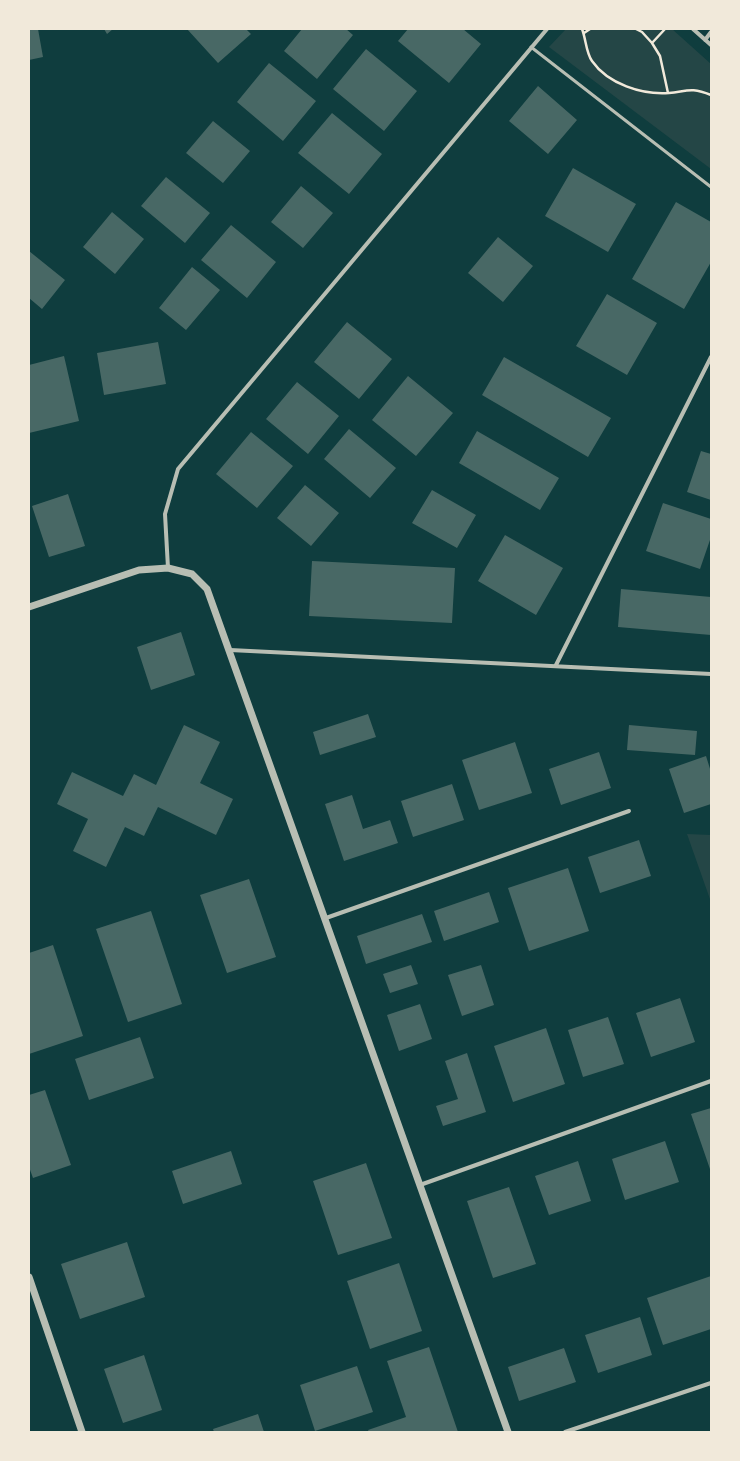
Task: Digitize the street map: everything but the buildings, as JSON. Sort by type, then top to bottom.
[{"type":"street","points":[[168,568],[165,514],[178,469],[547,29]]},
{"type":"street","points":[[693,29],[711,45]]},
{"type":"street","points":[[705,40],[711,32]]},
{"type":"street","points":[[556,666],[711,357]]},
{"type":"street","points":[[29,607],[139,570],[168,568],[192,574],[207,590],[326,918],[508,1432]]},
{"type":"street","points":[[230,650],[711,674]]},
{"type":"street","points":[[326,918],[629,811]]},
{"type":"street","points":[[420,1185],[711,1081]]},
{"type":"street","points":[[29,1277],[82,1432]]},
{"type":"street","points":[[565,1432],[711,1383]]},
{"type":"lane","points":[[531,47],[711,187]]},
{"type":"path","points":[[582,29],[591,60],[605,74],[621,85],[646,91],[668,93],[690,89],[711,95]]},
{"type":"path","points":[[584,33],[590,29]]},
{"type":"path","points":[[636,29],[642,32],[652,43],[660,56],[668,93]]},
{"type":"path","points":[[652,43],[664,29]]},
{"type":"shaded area","points":[[566,29],[672,29],[711,64],[711,169],[549,47]]},
{"type":"shaded area","points":[[687,834],[711,835],[711,902]]}]
